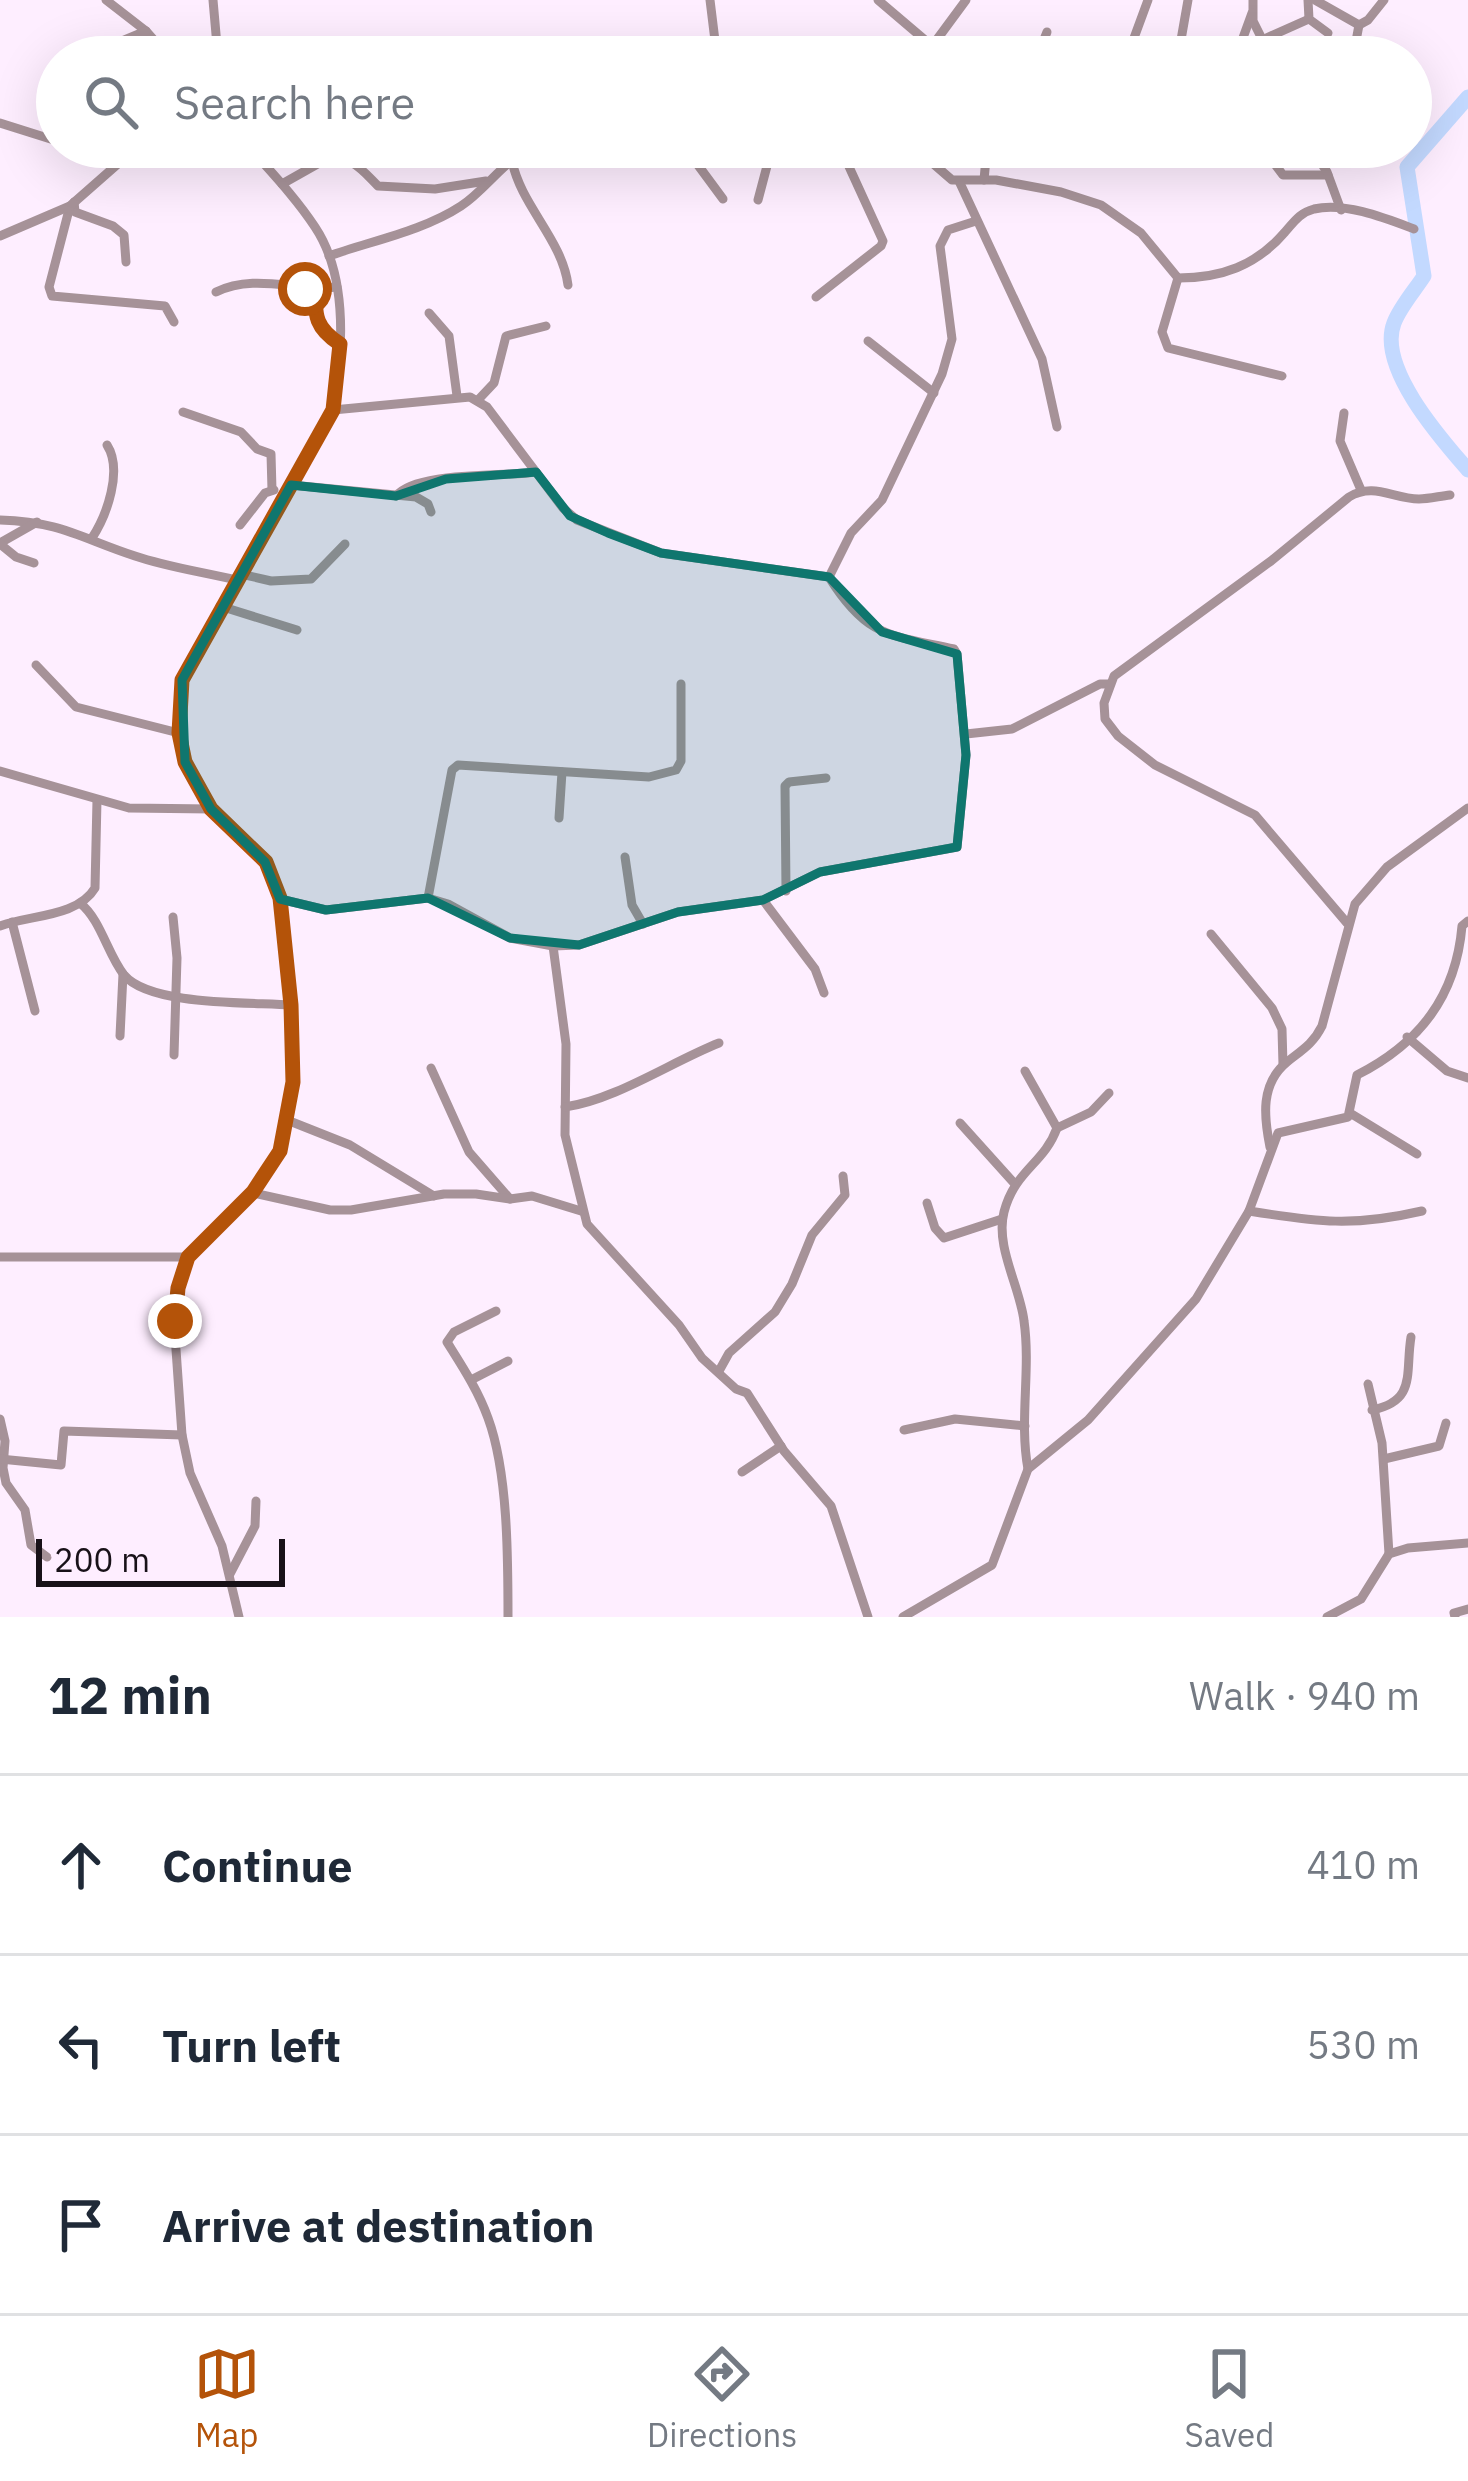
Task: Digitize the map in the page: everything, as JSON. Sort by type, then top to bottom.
[{"type":"street","points":[[106,0],[151,36]]},
{"type":"street","points":[[213,0],[216,36]]},
{"type":"street","points":[[710,0],[714,36]]},
{"type":"street","points":[[878,0],[920,36]]},
{"type":"street","points":[[939,36],[966,0]]},
{"type":"street","points":[[1135,36],[1148,0]]},
{"type":"street","points":[[1182,36],[1188,0]]},
{"type":"street","points":[[1244,36],[1253,0]]},
{"type":"street","points":[[1309,19],[1311,0],[1359,25]]},
{"type":"street","points":[[1359,25],[1384,0]]},
{"type":"street","points":[[1252,14],[1260,36]]},
{"type":"street","points":[[1309,19],[1328,33]]},
{"type":"street","points":[[1271,36],[1309,19]]},
{"type":"street","points":[[1357,36],[1359,25]]},
{"type":"street","points":[[134,36],[146,31]]},
{"type":"street","points":[[1045,36],[1047,32]]},
{"type":"street","points":[[0,123],[36,134]]},
{"type":"street","points":[[0,236],[72,204],[112,168]]},
{"type":"street","points":[[239,1617],[223,1546],[190,1473],[182,1435],[175,1321],[178,1288],[188,1257],[253,1192],[280,1151],[293,1082],[291,1005],[280,898],[266,862],[211,809],[185,762],[179,733],[182,680],[333,410],[340,344],[337,287],[329,256],[317,229],[268,168]]},
{"type":"street","points":[[282,184],[305,168]]},
{"type":"street","points":[[361,168],[378,186],[435,189],[489,181]]},
{"type":"street","points":[[329,256],[463,205],[503,168]]},
{"type":"street","points":[[514,168],[518,184],[566,267],[568,285]]},
{"type":"street","points":[[701,168],[723,199]]},
{"type":"street","points":[[758,200],[765,168]]},
{"type":"street","points":[[816,297],[883,241],[850,168]]},
{"type":"street","points":[[938,168],[958,182],[998,258],[1042,359],[1057,427]]},
{"type":"street","points":[[983,180],[984,168]]},
{"type":"street","points":[[1278,168],[1283,175],[1328,176]]},
{"type":"street","points":[[1323,168],[1341,210]]},
{"type":"street","points":[[958,182],[983,180],[1061,192],[1101,205],[1141,233],[1178,278]]},
{"type":"street","points":[[72,204],[75,212],[124,235],[126,262]]},
{"type":"street","points":[[72,204],[49,287],[52,296],[165,306],[174,322]]},
{"type":"street","points":[[1178,278],[1227,274],[1265,249],[1300,215],[1322,208],[1388,218],[1414,229]]},
{"type":"street","points":[[829,577],[851,533],[882,500],[934,393],[952,339],[942,240],[948,230],[976,221]]},
{"type":"street","points":[[1178,278],[1162,332],[1168,348],[1282,376]]},
{"type":"street","points":[[216,292],[250,281],[337,287]]},
{"type":"street","points":[[317,289],[318,324],[340,344]]},
{"type":"street","points":[[428,314],[448,336],[458,396]]},
{"type":"street","points":[[478,400],[494,383],[506,336],[546,326]]},
{"type":"street","points":[[868,341],[934,393]]},
{"type":"street","points":[[280,898],[326,910],[428,898],[510,938],[553,946],[594,941],[683,910],[763,900],[820,872],[958,848],[966,734],[954,649],[909,643],[882,632],[852,610],[829,577],[661,553],[570,516],[478,400],[458,396],[333,410]]},
{"type":"street","points":[[183,412],[242,432],[257,449],[271,454],[272,490]]},
{"type":"street","points":[[1344,413],[1340,441],[1360,490]]},
{"type":"street","points":[[92,538],[106,512],[115,461],[107,445]]},
{"type":"street","points":[[396,496],[406,487],[446,479],[536,472]]},
{"type":"street","points":[[240,525],[272,490],[423,499],[431,512]]},
{"type":"street","points":[[966,734],[1012,729],[1108,685],[1152,645],[1271,561],[1360,490],[1418,500],[1450,495]]},
{"type":"street","points":[[0,520],[38,521],[136,557],[271,581],[310,579],[344,544]]},
{"type":"street","points":[[34,563],[0,543],[38,521]]},
{"type":"street","points":[[220,606],[297,630]]},
{"type":"street","points":[[36,665],[76,707],[179,733]]},
{"type":"street","points":[[428,898],[452,770],[458,765],[649,776],[676,770],[681,685]]},
{"type":"street","points":[[1108,685],[1105,719],[1118,736],[1154,766],[1255,815],[1347,923]]},
{"type":"street","points":[[0,771],[129,808],[211,809]]},
{"type":"street","points":[[559,818],[562,772]]},
{"type":"street","points":[[786,891],[785,786],[826,778]]},
{"type":"street","points":[[0,926],[80,903],[95,888],[97,800]]},
{"type":"street","points":[[1283,1065],[1312,1044],[1322,1026],[1355,904],[1387,867],[1468,808]]},
{"type":"street","points":[[625,857],[632,905],[643,924]]},
{"type":"street","points":[[763,900],[815,969],[824,993]]},
{"type":"street","points":[[80,903],[92,915],[105,947],[132,984],[174,996],[291,1005]]},
{"type":"street","points":[[173,917],[177,958],[174,1055]]},
{"type":"street","points":[[1028,1469],[1088,1420],[1184,1314],[1249,1210],[1270,1147],[1285,1129],[1342,1121],[1350,1113],[1357,1076],[1377,1064],[1440,1004],[1449,988],[1462,926],[1468,921]]},
{"type":"street","points":[[12,922],[35,1011]]},
{"type":"street","points":[[1211,934],[1272,1008],[1282,1029],[1283,1065],[1263,1108],[1270,1147]]},
{"type":"street","points":[[553,946],[566,1044],[568,1156],[587,1224],[679,1325],[702,1358],[747,1394],[781,1446],[831,1506],[868,1617]]},
{"type":"street","points":[[120,1036],[123,974]]},
{"type":"street","points":[[1407,1037],[1447,1071],[1468,1078]]},
{"type":"street","points":[[566,1107],[621,1091],[719,1043]]},
{"type":"street","points":[[431,1068],[475,1162],[510,1199]]},
{"type":"street","points":[[1025,1071],[1057,1128]]},
{"type":"street","points":[[903,1617],[992,1565],[1028,1469],[1024,1319],[1002,1219],[1014,1183],[1047,1150],[1057,1128],[1091,1112],[1109,1093]]},
{"type":"street","points":[[1350,1113],[1417,1154]]},
{"type":"street","points":[[287,1120],[350,1145],[434,1196]]},
{"type":"street","points":[[961,1123],[1014,1183]]},
{"type":"street","points":[[719,1371],[728,1353],[775,1312],[812,1235],[845,1195],[843,1176]]},
{"type":"street","points":[[253,1192],[330,1210],[476,1194],[510,1199],[532,1196],[581,1211]]},
{"type":"street","points":[[927,1203],[935,1228],[944,1238],[1002,1219]]},
{"type":"street","points":[[1249,1210],[1341,1223],[1369,1223],[1422,1211]]},
{"type":"street","points":[[0,1257],[188,1257]]},
{"type":"street","points":[[496,1311],[454,1332],[447,1342],[490,1422],[503,1504],[508,1617]]},
{"type":"street","points":[[1372,1410],[1394,1403],[1406,1387],[1411,1337]]},
{"type":"street","points":[[471,1380],[508,1360]]},
{"type":"street","points":[[1327,1617],[1360,1599],[1389,1554],[1384,1460],[1368,1384]]},
{"type":"street","points":[[0,1419],[7,1483],[26,1510],[31,1545],[47,1557]]},
{"type":"street","points":[[904,1430],[955,1419],[1025,1426]]},
{"type":"street","points":[[1384,1460],[1439,1446],[1446,1423]]},
{"type":"street","points":[[1,1459],[61,1465],[64,1431],[182,1435]]},
{"type":"street","points":[[742,1472],[781,1446]]},
{"type":"street","points":[[230,1574],[255,1526],[256,1501]]},
{"type":"street","points":[[1389,1554],[1468,1543]]},
{"type":"street","points":[[1455,1617],[1454,1613],[1468,1610]]},
{"type":"highlighted area","points":[[536,472],[570,516],[608,533],[661,553],[829,577],[882,632],[957,654],[966,755],[957,847],[820,872],[763,900],[678,912],[579,945],[510,938],[428,898],[326,910],[280,899],[265,862],[211,809],[185,762],[182,680],[291,485],[396,496],[446,479]]},
{"type":"waterway","points":[[1432,138],[1468,97]]},
{"type":"waterway","points":[[1407,168],[1424,276],[1397,317],[1391,341],[1403,381],[1468,470]]},
{"type":"route","points":[[175,1321],[178,1288],[188,1257],[236,1213],[280,1151],[293,1082],[280,898],[266,862],[211,809],[185,762],[179,733],[182,680],[333,410],[340,344],[318,324],[317,289],[305,289]]}]
